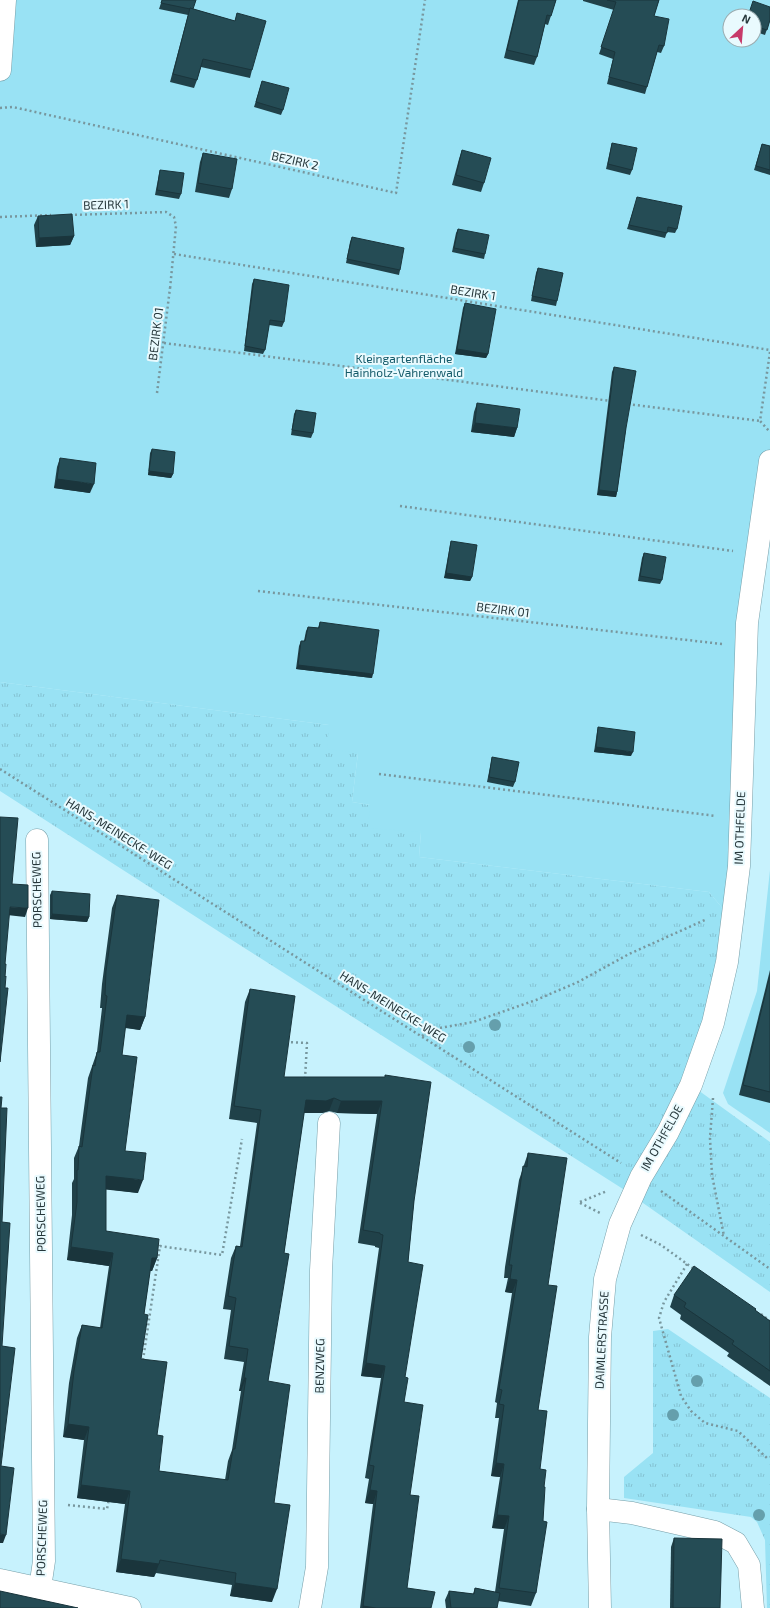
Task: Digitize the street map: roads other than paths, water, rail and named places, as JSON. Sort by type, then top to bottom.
[{"type":"street","points":[[0,70],[5,0]]},
{"type":"street","name":"IM OTHFELDE","points":[[641,1177],[668,1132],[691,1085],[713,1022],[727,962],[733,921],[738,866],[747,623],[770,461]]},
{"type":"street","name":"PORSCHEWEG","points":[[37,840],[44,1503],[44,1561],[40,1588]]},
{"type":"street","name":"BENZWEG","points":[[310,1608],[317,1567],[321,1270],[328,1123]]},
{"type":"street","name":"DAIMLERSTRASSE","points":[[600,1608],[598,1509],[600,1337],[605,1279],[620,1224],[641,1177]]},
{"type":"street","points":[[598,1509],[632,1513],[715,1532],[736,1543],[749,1565],[753,1608]]},
{"type":"street","points":[[0,1580],[130,1608]]},
{"type":"park label","name":"Kleingartenfläche Hainholz-Vahrenwald","points":[[404,366]]}]
